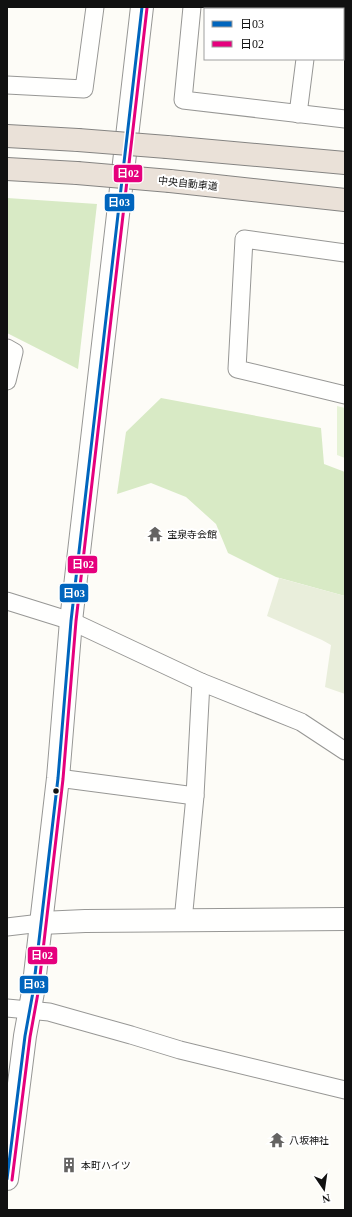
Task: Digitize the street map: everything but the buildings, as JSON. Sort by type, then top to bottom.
[{"type":"highway","points":[[7,136],[167,147],[345,163]]},
{"type":"highway","name":"中央自動車道","points":[[7,169],[170,181],[345,200]]},
{"type":"street","points":[[7,85],[84,89],[95,7]]},
{"type":"street","points":[[7,1179],[25,1036],[33,992],[58,778],[71,621],[142,7]]},
{"type":"street","points":[[192,7],[183,100],[345,119]]},
{"type":"street","points":[[298,114],[305,60]]},
{"type":"street","points":[[345,253],[244,239],[237,369],[345,394]]},
{"type":"street","points":[[7,348],[14,352],[7,381]]},
{"type":"street","points":[[7,601],[71,621],[201,682],[301,722],[345,751]]},
{"type":"street","points":[[183,921],[194,796],[201,682]]},
{"type":"street","points":[[58,778],[194,796]]},
{"type":"street","points":[[7,927],[41,923],[85,921],[345,919]]},
{"type":"street","points":[[7,1008],[49,1012],[131,1034],[180,1050],[345,1090]]},
{"type":"green space","points":[[7,198],[97,204],[78,369],[7,333]]},
{"type":"green space","points":[[161,398],[321,428],[324,464],[345,472],[345,596],[276,577],[228,553],[216,524],[186,497],[151,483],[117,494],[126,432]]},
{"type":"green space","points":[[337,406],[345,408],[345,458],[337,455]]},
{"type":"green space","points":[[279,578],[345,596],[345,694],[325,687],[331,645],[267,616]]},
{"type":"transit line","name":"日03","points":[[7,1179],[25,1036],[33,992],[58,778],[71,621],[142,7]]},
{"type":"transit line","name":"日02","points":[[12,1180],[30,1037],[38,993],[63,779],[76,621],[147,8]]},
{"type":"place","name":"宝泉寺会館","points":[[155,534]]},
{"type":"place","name":"八坂神社","points":[[277,1140]]},
{"type":"place","name":"本町ハイツ","points":[[69,1165]]}]
